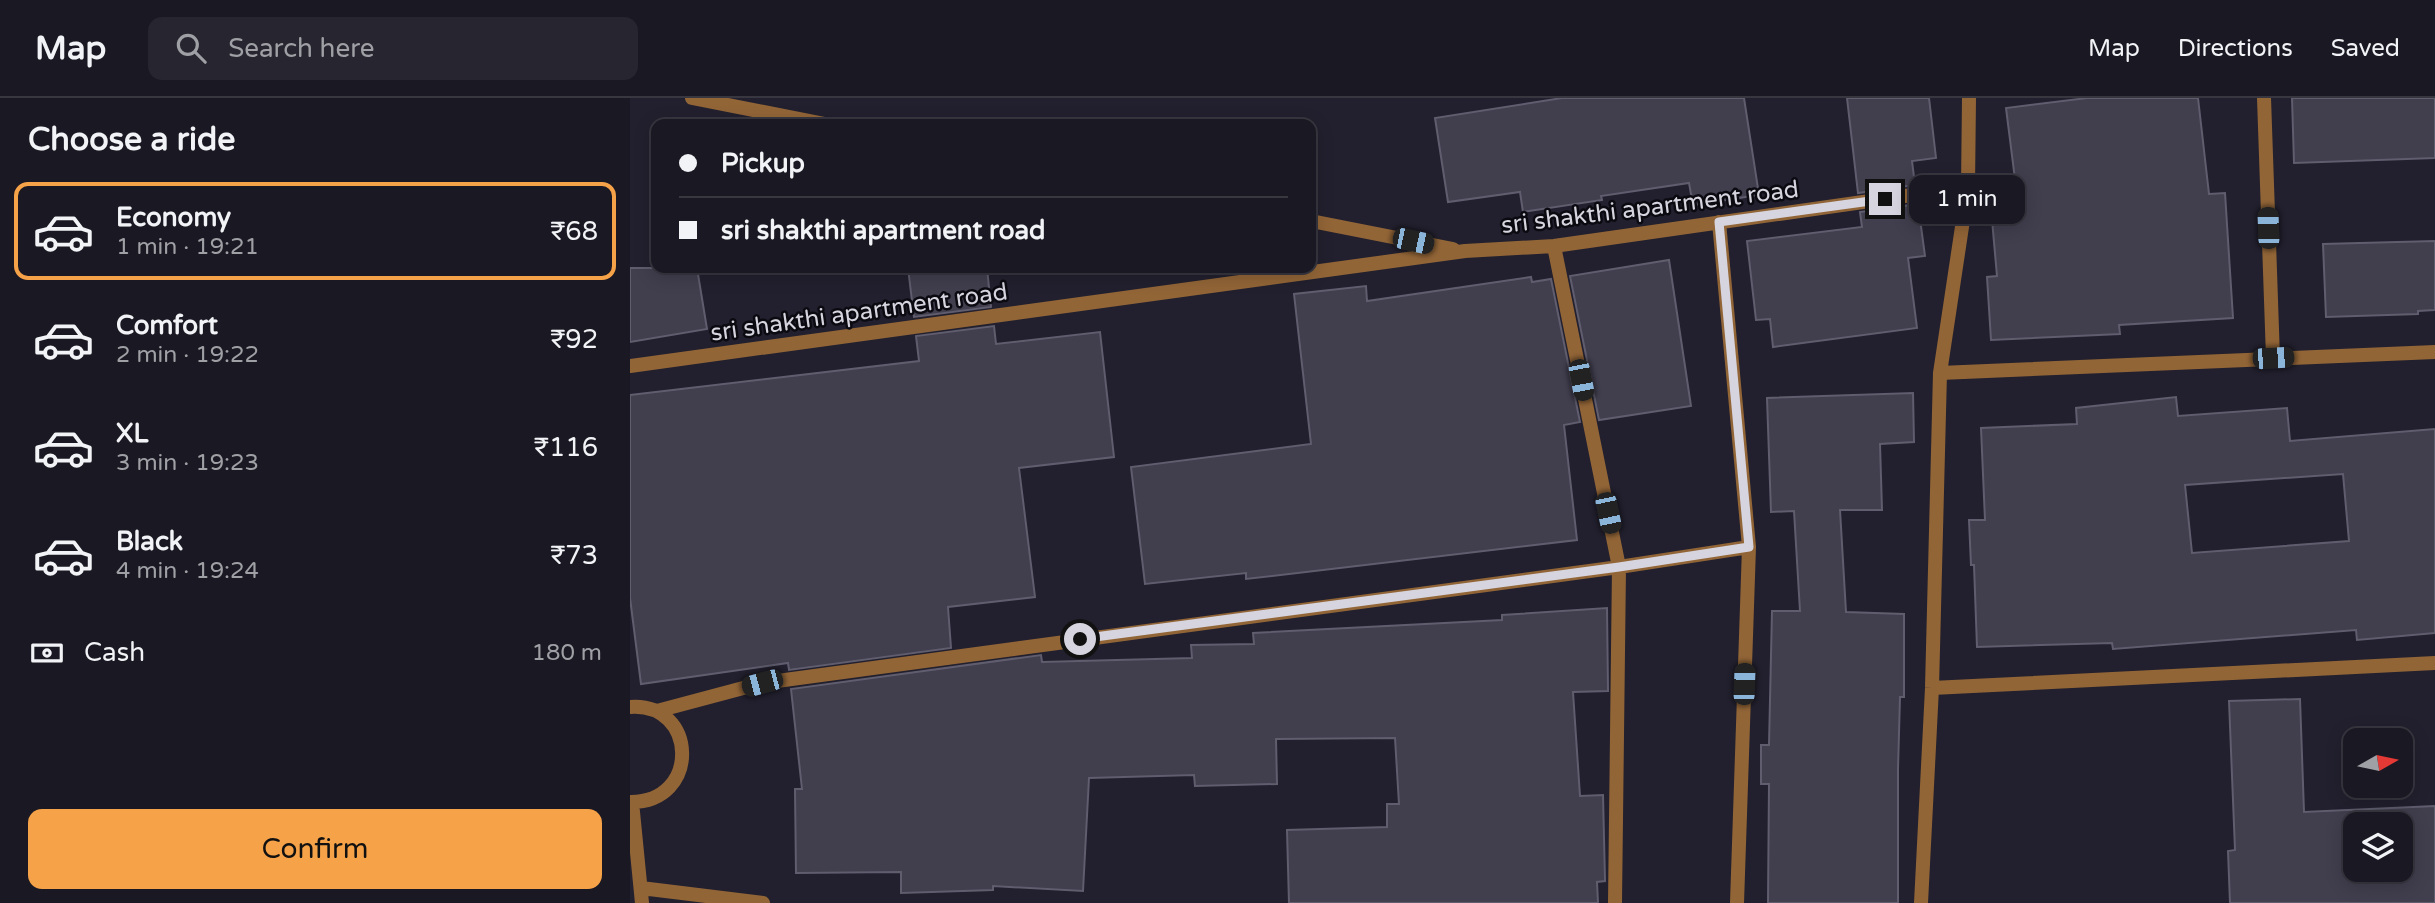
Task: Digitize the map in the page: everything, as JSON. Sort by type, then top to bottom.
[{"type":"street","points":[[692,98],[799,119]]},
{"type":"street","points":[[1921,903],[1932,688],[1940,373],[1968,187],[1969,98]]},
{"type":"street","points":[[2264,98],[2273,358]]},
{"type":"street","name":"sri shakthi apartment road","points":[[1316,272],[1465,251],[1554,246],[1968,187]]},
{"type":"street","points":[[1316,221],[1465,251]]},
{"type":"street","points":[[1719,222],[1749,547],[1737,903]]},
{"type":"street","points":[[1554,246],[1619,567],[1615,903]]},
{"type":"street","name":"sri shakthi apartment road","points":[[630,366],[1305,273]]},
{"type":"street","points":[[1940,373],[2435,352]]},
{"type":"street","points":[[657,711],[762,683],[1749,547]]},
{"type":"street","points":[[1932,688],[2435,663]]},
{"type":"street","points":[[630,707],[640,706],[657,711],[670,721],[682,746],[682,762],[676,780],[662,795],[648,801],[631,802],[642,903]]},
{"type":"street","points":[[641,888],[763,903]]},
{"type":"building","points":[[1562,98],[1744,98],[1759,195],[1693,205],[1689,183],[1601,196],[1602,200],[1523,212],[1520,192],[1448,202],[1435,118]]},
{"type":"building","points":[[1847,98],[1929,98],[1936,158],[1912,161],[1915,185],[1858,193]]},
{"type":"building","points":[[2087,98],[2198,98],[2209,194],[2225,193],[2233,318],[2119,325],[2120,334],[1991,340],[1987,277],[1997,276],[1990,197],[2017,195],[2006,108]]},
{"type":"building","points":[[2292,98],[2435,98],[2435,158],[2294,163]]},
{"type":"building","points":[[1918,204],[1925,256],[1908,258],[1917,328],[1773,347],[1770,319],[1756,320],[1747,241],[1862,227],[1860,212]]},
{"type":"building","points":[[2435,241],[2435,310],[2418,311],[2418,314],[2326,317],[2323,244]]},
{"type":"building","points":[[1669,260],[1691,406],[1599,420],[1570,276]]},
{"type":"building","points":[[630,268],[651,268],[651,273],[698,273],[707,329],[630,342]]},
{"type":"building","points":[[909,273],[988,273],[991,307],[914,317]]},
{"type":"building","points":[[1531,277],[1532,282],[1551,279],[1580,422],[1564,425],[1577,540],[1246,579],[1246,573],[1145,584],[1131,467],[1311,444],[1294,294],[1366,286],[1367,301]]},
{"type":"building","points":[[994,326],[996,344],[1100,332],[1114,457],[1019,468],[1035,597],[948,607],[951,648],[789,670],[788,663],[641,684],[630,598],[630,395],[919,361],[916,336]]},
{"type":"building","points":[[1913,393],[1914,442],[1880,444],[1882,510],[1840,510],[1846,612],[1904,614],[1904,697],[1900,697],[1898,769],[1898,903],[1768,903],[1769,784],[1761,784],[1761,745],[1769,745],[1772,611],[1800,611],[1794,511],[1771,512],[1767,398]]},
{"type":"building","points":[[2176,397],[2178,416],[2287,408],[2290,441],[2435,429],[2435,633],[2357,640],[2356,630],[2113,649],[2112,643],[1977,647],[1974,565],[1971,565],[1969,520],[1985,520],[1981,428],[2077,424],[2076,408]],"holes":[[[2343,474],[2349,541],[2192,553],[2185,485]]]},
{"type":"building","points":[[1607,608],[1608,691],[1573,692],[1580,796],[1603,795],[1605,881],[1597,882],[1598,903],[1289,903],[1287,830],[1387,827],[1387,804],[1399,804],[1395,738],[1276,739],[1277,784],[1195,786],[1194,775],[1089,778],[1083,891],[993,886],[993,890],[901,893],[901,872],[796,873],[795,789],[802,789],[791,689],[1041,655],[1042,662],[1192,658],[1191,645],[1254,644],[1253,633],[1502,620],[1502,615]]},
{"type":"building","points":[[2300,699],[2304,812],[2435,806],[2435,903],[2230,903],[2228,851],[2235,850],[2229,701]]},
{"type":"route","points":[[1080,639],[1619,567],[1749,547],[1719,222],[1885,199]]}]
